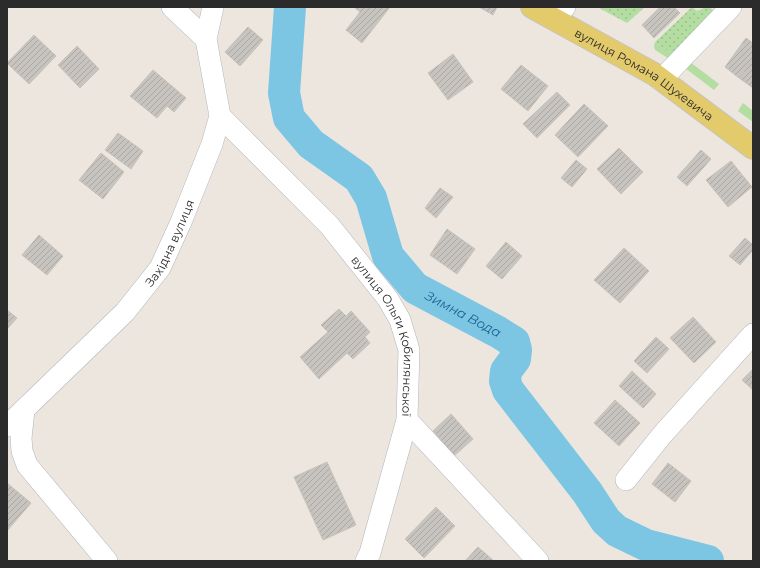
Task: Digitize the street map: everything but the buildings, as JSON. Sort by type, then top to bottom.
[{"type":"main road","name":"вулиця Романа Шухевича","points":[[532,7],[559,13],[654,74],[751,142]]},
{"type":"street","points":[[172,7],[206,39]]},
{"type":"street","name":"Західна вулиця","points":[[7,426],[125,312],[160,268],[181,222],[212,144],[220,116],[206,39],[213,7]]},
{"type":"street","points":[[661,80],[731,7]]},
{"type":"street","name":"вулиця Ольги Кобилянської","points":[[220,116],[329,224],[388,298],[400,320],[409,350],[407,420],[538,561]]},
{"type":"street","points":[[626,480],[662,435],[753,334]]},
{"type":"street","points":[[24,410],[21,438],[22,451],[27,465],[107,561]]},
{"type":"street","points":[[366,561],[370,553],[407,420]]},
{"type":"green space","points":[[597,7],[645,7],[627,23]]},
{"type":"green space","points":[[692,7],[697,11],[708,7],[718,14],[676,57],[655,42]]},
{"type":"green space","points":[[655,42],[676,57],[671,60],[655,50]]},
{"type":"green space","points":[[690,62],[719,84],[714,90],[685,68]]},
{"type":"green space","points":[[743,103],[753,111],[753,122],[738,111]]},
{"type":"waterway","name":"Зимна Вода","points":[[290,7],[284,93],[289,118],[311,144],[359,178],[371,198],[388,256],[415,288],[514,342],[516,350],[515,359],[506,371],[505,381],[508,390],[587,492],[606,521],[617,531],[646,545],[708,561]]}]
